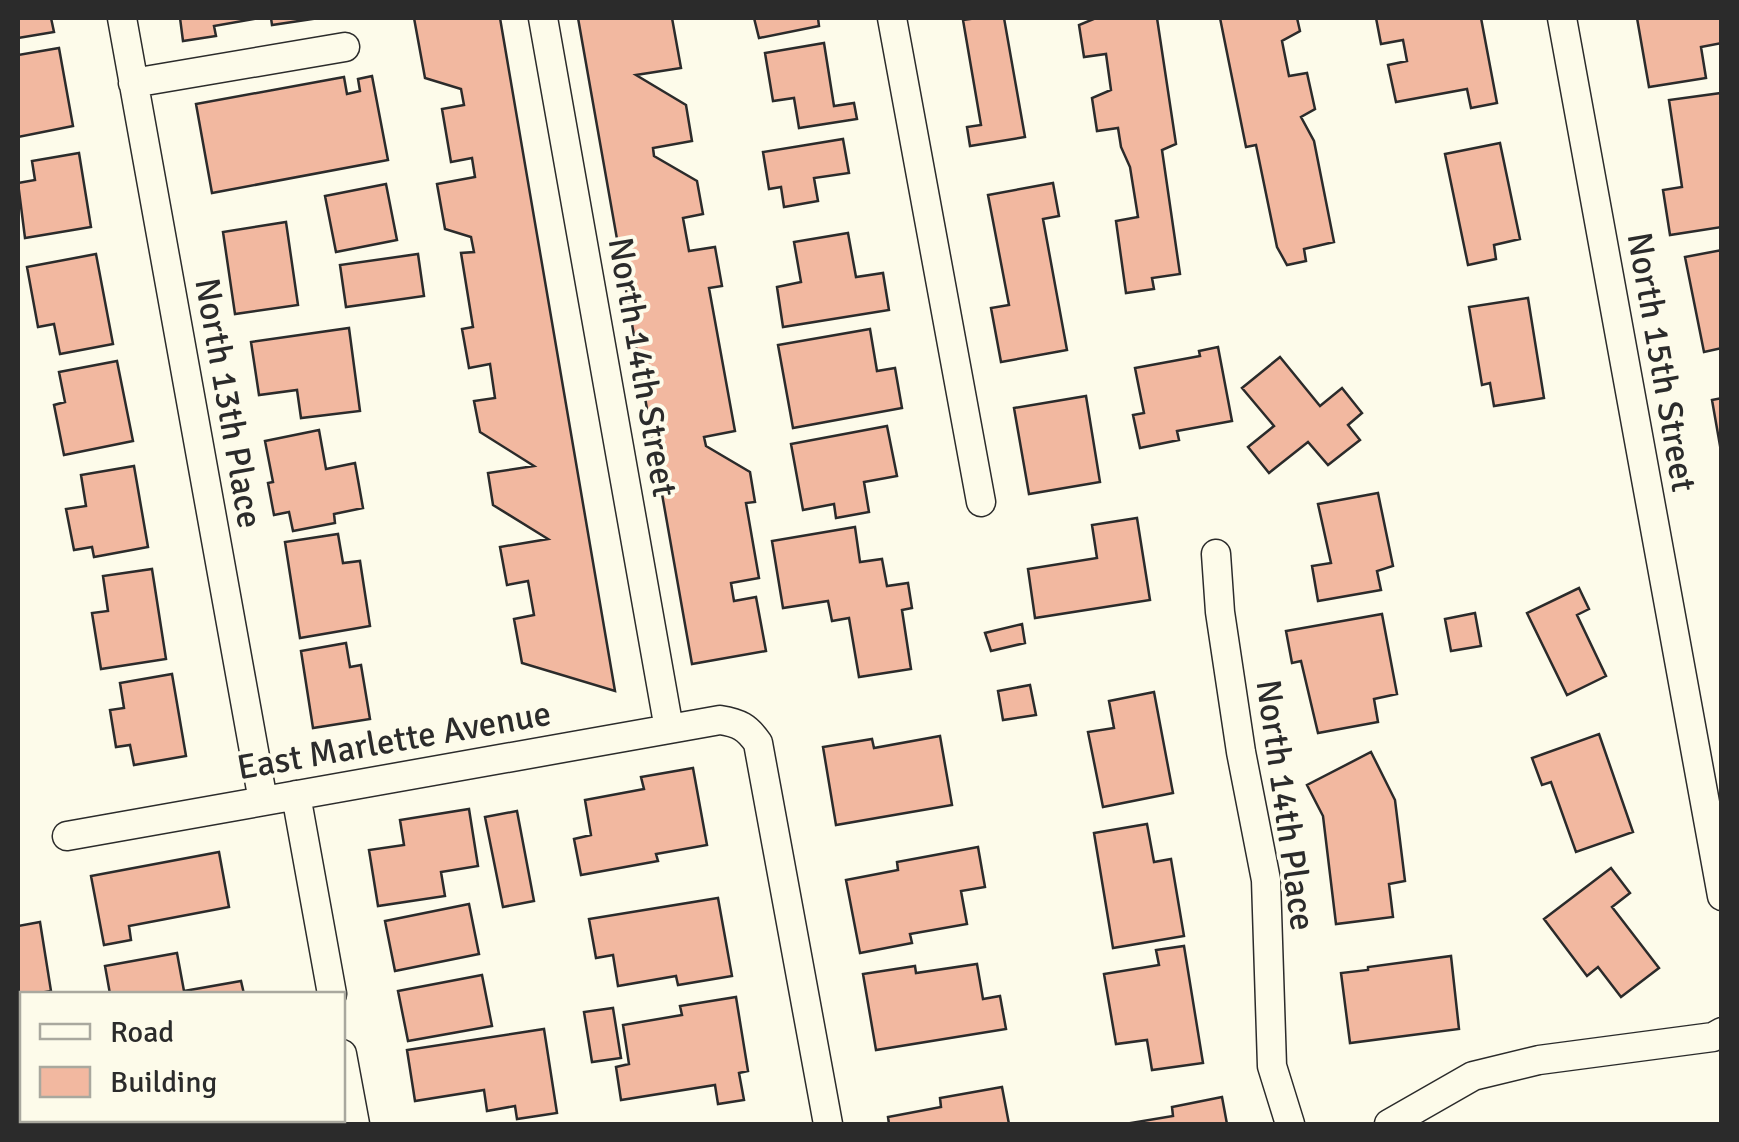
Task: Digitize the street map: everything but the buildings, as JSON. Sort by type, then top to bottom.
[{"type":"street","name":"North 13th Place","points":[[122,18],[263,801]]},
{"type":"street","name":"North 14th Street","points":[[543,18],[669,729]]},
{"type":"street","points":[[892,18],[981,502]]},
{"type":"street","name":"North 15th Street","points":[[1562,18],[1722,896]]},
{"type":"street","points":[[133,83],[345,47]]},
{"type":"street","name":"North 14th Place","points":[[1216,554],[1222,630],[1266,880],[1272,1066],[1290,1124]]},
{"type":"street","name":"East Marlette Avenue","points":[[68,836],[720,720],[734,722],[747,728],[758,743],[828,1124]]},
{"type":"street","points":[[296,795],[332,992]]},
{"type":"street","points":[[1390,1124],[1473,1076],[1540,1060],[1713,1037],[1722,1032]]},
{"type":"street","points":[[345,1070],[355,1124]]}]
